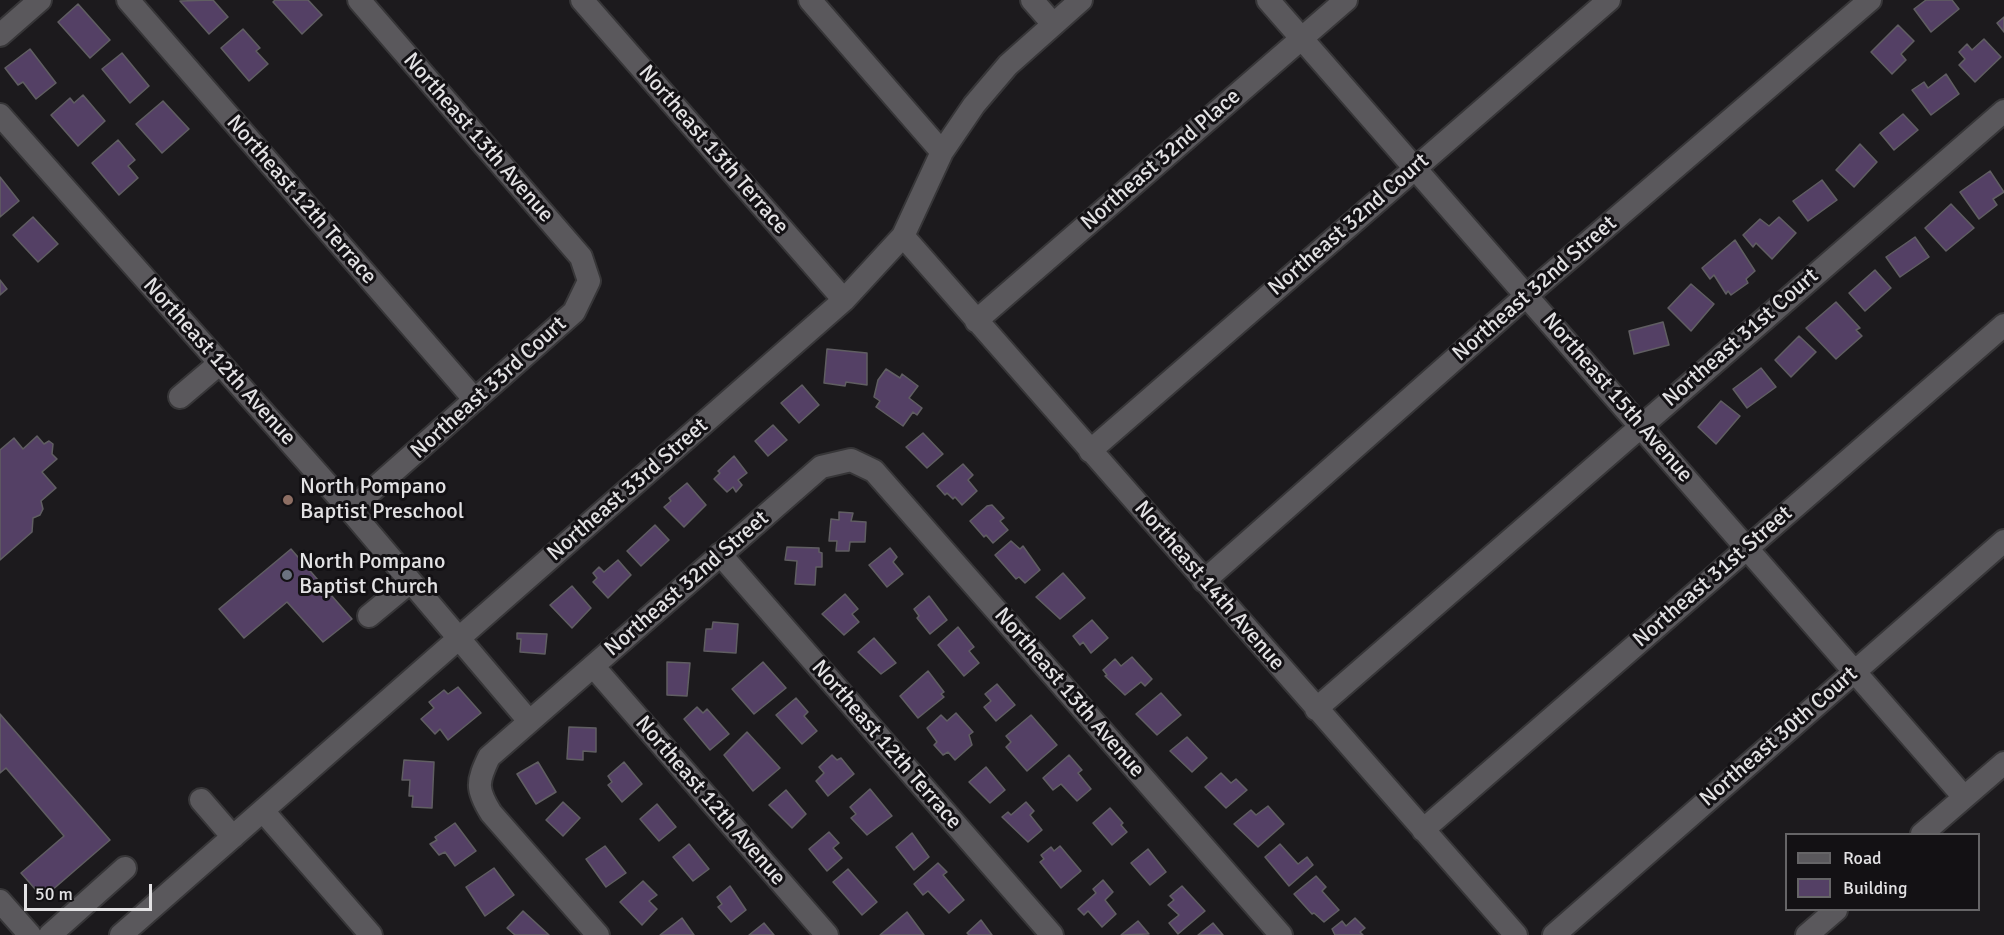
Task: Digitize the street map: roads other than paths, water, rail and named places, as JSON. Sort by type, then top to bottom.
[{"type":"street","points":[[0,35],[40,0]]},
{"type":"street","name":"Northeast 12th Terrace","points":[[128,0],[475,400]]},
{"type":"street","name":"Northeast 13th Avenue","points":[[359,0],[581,257],[589,281]]},
{"type":"street","name":"Northeast 13th Terrace","points":[[582,0],[844,300]]},
{"type":"street","points":[[810,0],[942,152]]},
{"type":"street","points":[[1032,0],[1053,24]]},
{"type":"street","name":"Northeast 33rd Street","points":[[133,931],[262,811],[844,300],[903,236],[942,152],[974,105],[1008,65],[1081,0]]},
{"type":"street","name":"Northeast 15th Avenue","points":[[1268,0],[1964,797]]},
{"type":"street","name":"Northeast 32nd Place","points":[[976,321],[1346,0]]},
{"type":"street","name":"Northeast 32nd Court","points":[[1090,451],[1415,166],[1609,0]]},
{"type":"street","name":"Northeast 32nd Street","points":[[1204,581],[1527,295],[1870,0]]},
{"type":"street","name":"Northeast 31st Court","points":[[1316,709],[2004,111]]},
{"type":"street","name":"Northeast 12th Avenue","points":[[0,115],[350,510],[529,722]]},
{"type":"street","name":"Northeast 14th Avenue","points":[[903,236],[1516,935]]},
{"type":"street","name":"Northeast 33rd Court","points":[[350,510],[574,312],[589,281]]},
{"type":"street","name":"Northeast 31st Street","points":[[1424,830],[2004,326]]},
{"type":"street","points":[[180,397],[220,363]]},
{"type":"street","name":"Northeast 13th Avenue","points":[[851,460],[874,471],[1281,935]]},
{"type":"street","name":"Northeast 32nd Street","points":[[598,935],[491,813],[480,795],[480,776],[489,757],[821,467],[851,460]]},
{"type":"street","name":"Northeast 30th Court","points":[[1554,935],[2004,541]]},
{"type":"street","name":"Northeast 12th Terrace","points":[[720,554],[1052,935]]},
{"type":"street","points":[[369,616],[410,582]]},
{"type":"street","name":"Northeast 12th Avenue","points":[[593,666],[827,935]]},
{"type":"street","points":[[1923,833],[2004,763]]},
{"type":"street","points":[[201,800],[233,837]]},
{"type":"street","points":[[262,811],[371,935]]},
{"type":"street","points":[[50,935],[125,868]]},
{"type":"street","points":[[0,901],[30,935]]},
{"type":"street","points":[[1808,935],[1834,911]]},
{"type":"place","name":"North Pompano Baptist Preschool","points":[[288,500]]},
{"type":"place","name":"North Pompano Baptist Church","points":[[287,575]]}]
